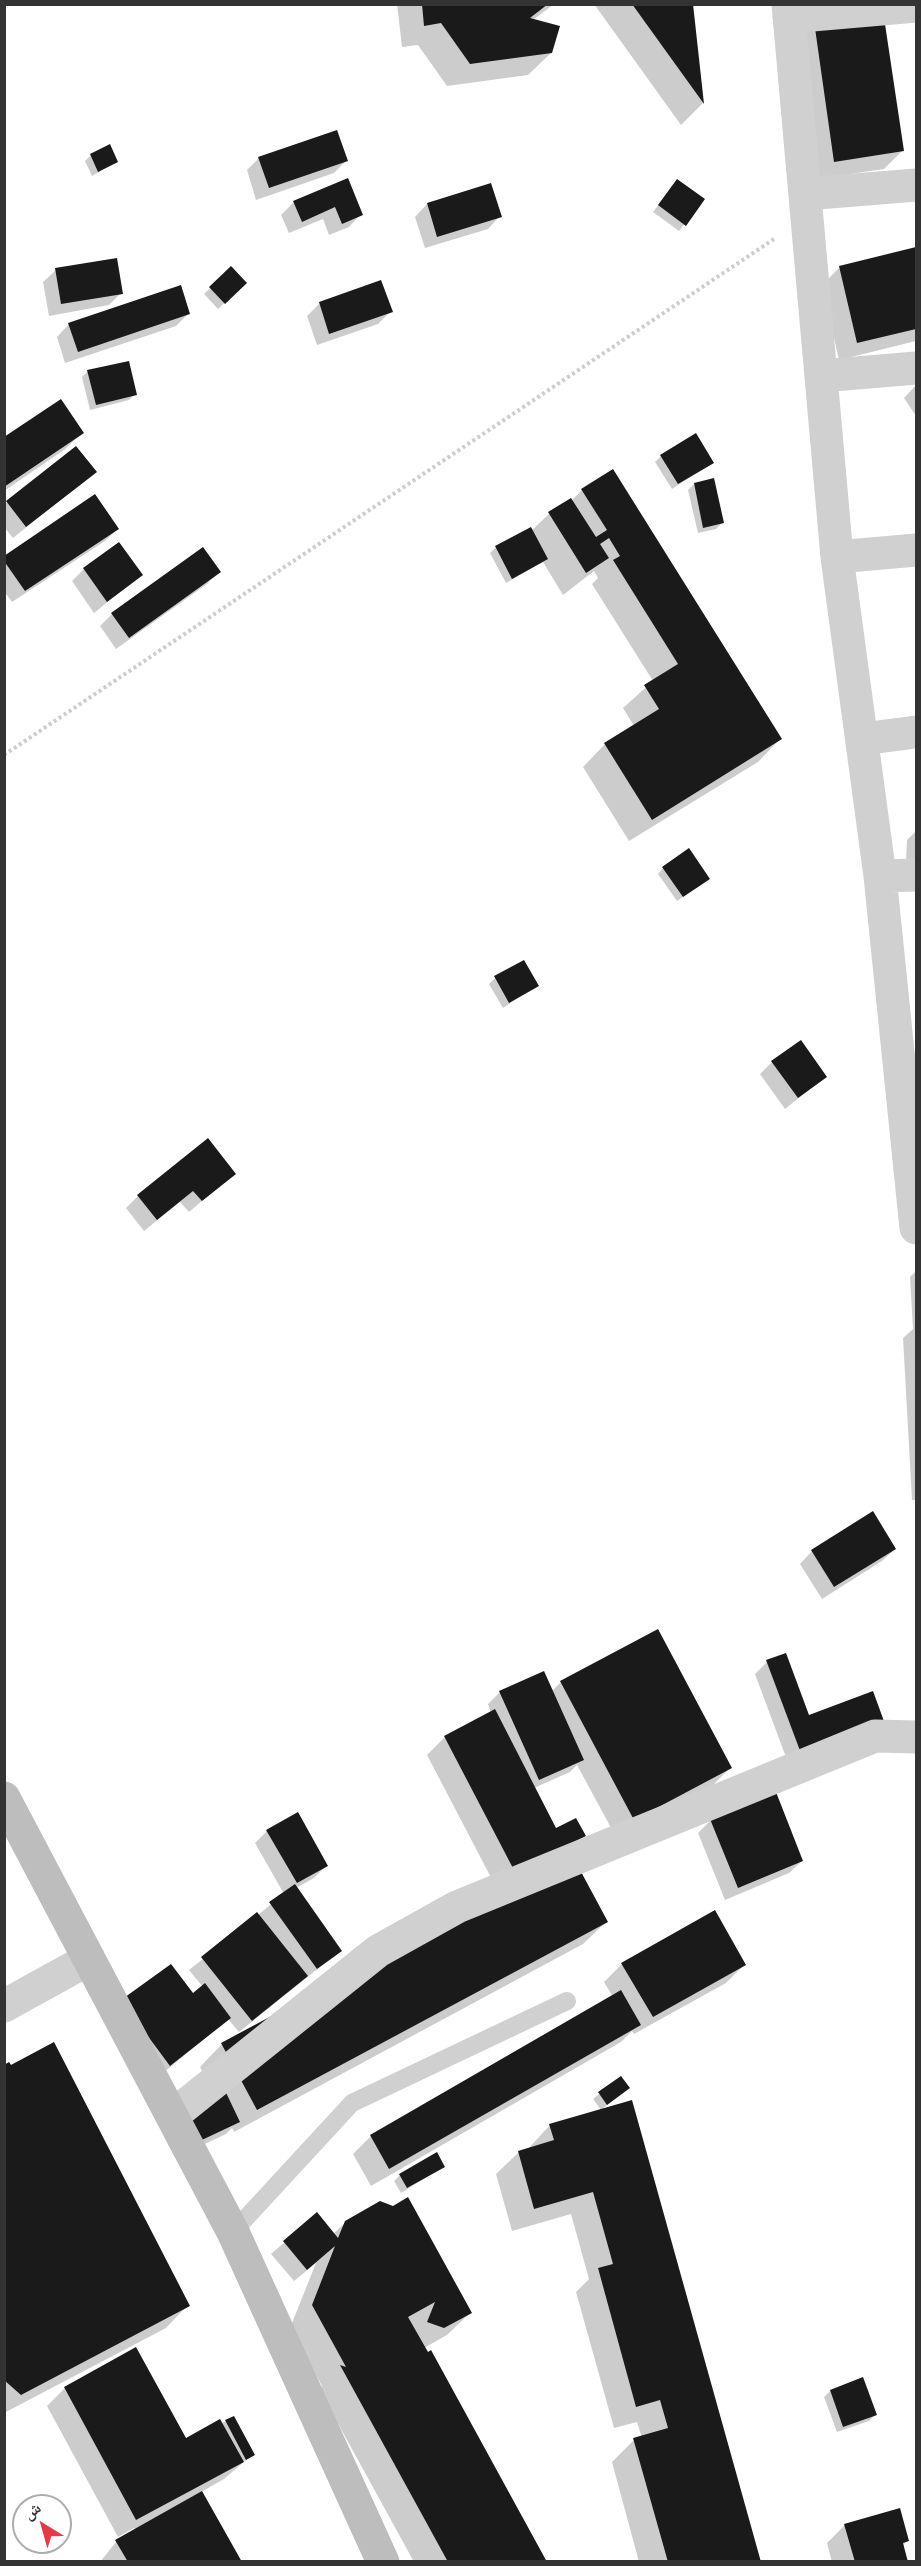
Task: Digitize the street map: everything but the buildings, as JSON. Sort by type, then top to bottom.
[{"type":"street","points":[[916,6],[789,11],[837,557],[880,876],[907,1047],[916,1228]]},
{"type":"street","points":[[806,205],[916,185]]},
{"type":"street","points":[[821,376],[916,368]]},
{"type":"street","points":[[837,557],[916,550]]},
{"type":"street","points":[[862,739],[916,732]]},
{"type":"street","points":[[880,876],[916,875]]},
{"type":"street","points":[[172,2116],[378,1951],[457,1907],[874,1736],[916,1737]]},
{"type":"street","points":[[4,1798],[233,2232],[383,2562]]},
{"type":"street","points":[[4,2006],[88,1959]]},
{"type":"lane","points":[[233,2232],[352,2103],[567,2001]]},
{"type":"path","points":[[4,755],[806,205]]}]
